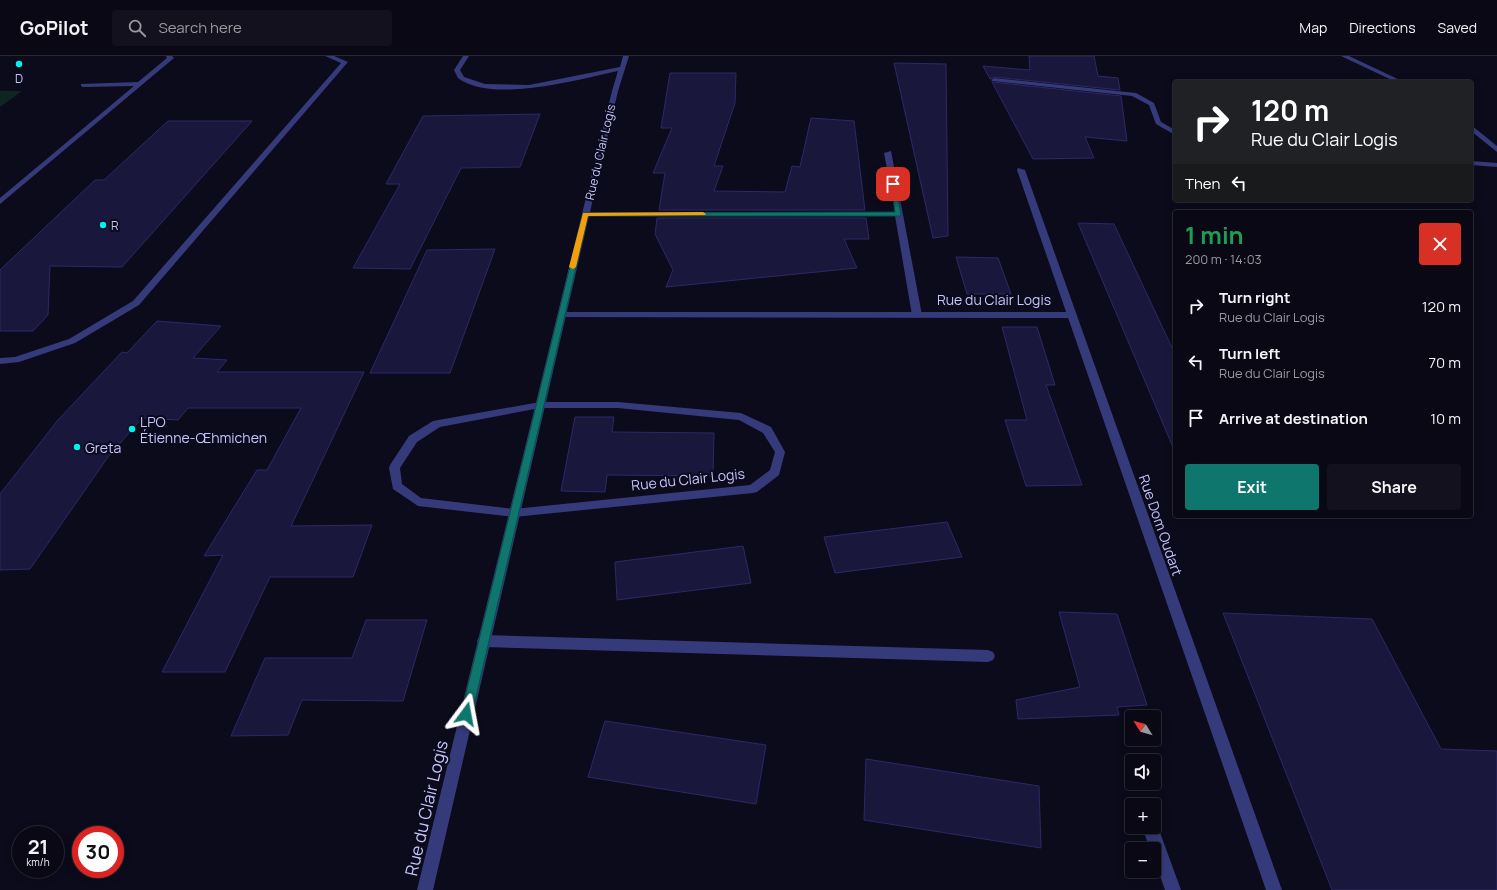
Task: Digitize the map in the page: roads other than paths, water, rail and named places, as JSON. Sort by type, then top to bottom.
[{"type":"street","points":[[0,202],[141,84],[171,58],[169,56]]},
{"type":"street","points":[[0,361],[16,360],[72,341],[136,303],[345,62],[328,56]]},
{"type":"street","points":[[466,56],[457,70],[461,78],[484,86],[529,87],[622,68]]},
{"type":"street","name":"Rue du Clair Logis","points":[[425,890],[561,314],[615,90],[626,56]]},
{"type":"street","points":[[1344,56],[1397,80]]},
{"type":"street","points":[[994,80],[1134,94],[1152,104],[1158,123],[1173,132]]},
{"type":"street","points":[[83,85],[141,84]]},
{"type":"street","points":[[1473,129],[1497,150]]},
{"type":"street","name":"Rue du Clair Logis","points":[[888,153],[917,315]]},
{"type":"street","points":[[1473,163],[1497,165]]},
{"type":"street","name":"Rue Dom Oudart","points":[[1021,170],[1274,890]]},
{"type":"street","name":"Rue du Clair Logis","points":[[586,214],[899,214]]},
{"type":"street","name":"Rue du Clair Logis","points":[[561,314],[1072,315]]},
{"type":"street","name":"Rue du Clair Logis","points":[[540,405],[618,405],[741,417],[767,430],[780,452],[775,472],[753,489],[514,512],[418,502],[398,486],[394,468],[413,439],[437,424],[540,405]]},
{"type":"street","points":[[484,642],[988,656]]},
{"type":"street","points":[[1153,834],[1173,890]]},
{"type":"place","name":"D","points":[[19,64]]},
{"type":"place","name":"R","points":[[103,225]]},
{"type":"place","name":"LPO Étienne-Œhmichen","points":[[132,429]]},
{"type":"place","name":"Greta","points":[[77,447]]}]
